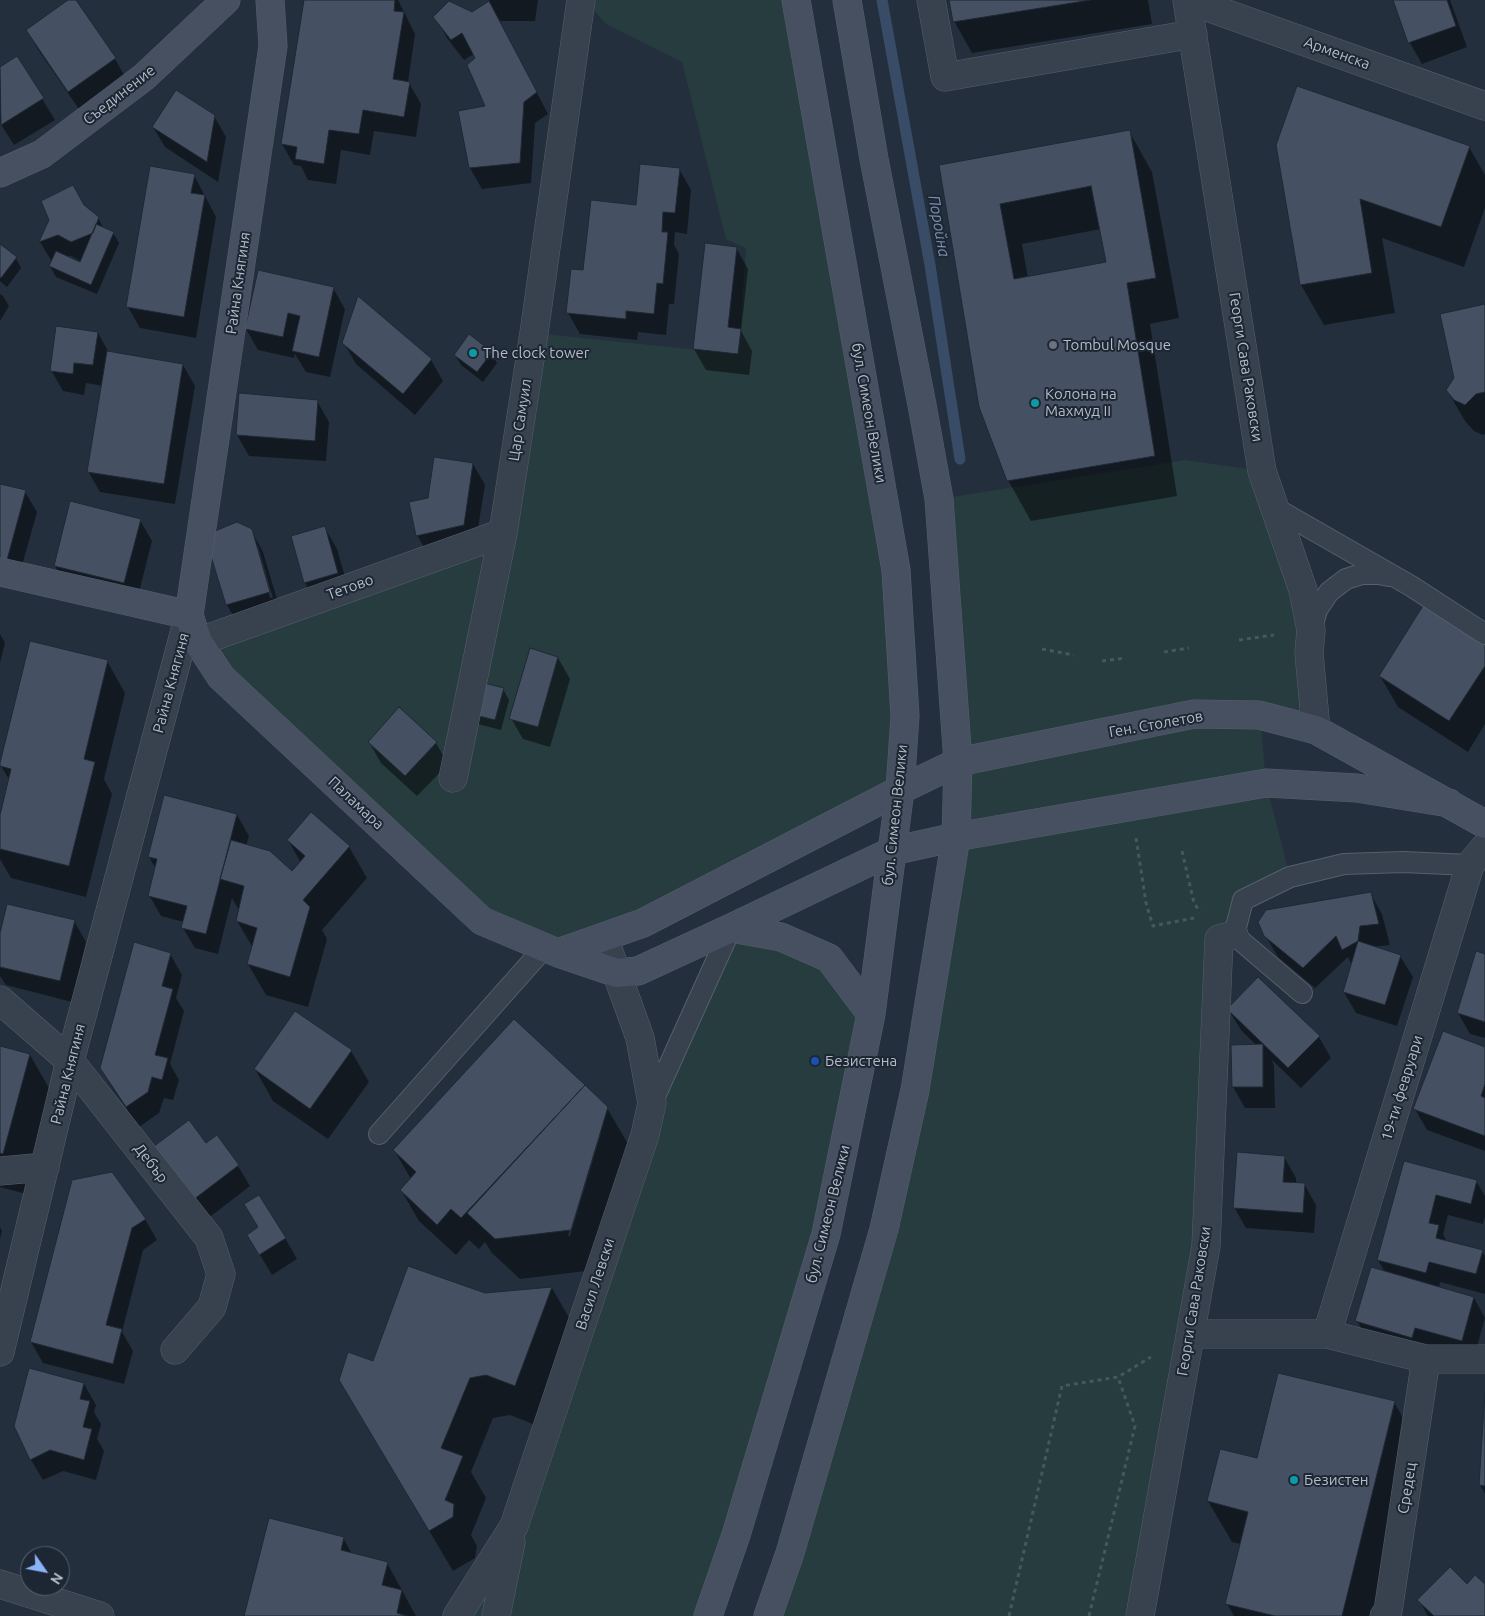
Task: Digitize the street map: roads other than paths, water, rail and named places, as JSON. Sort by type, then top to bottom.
[{"type":"street","name":"Съединение","points":[[0,173],[42,154],[144,77],[226,0]]},
{"type":"street","name":"Райна Княгиня","points":[[0,1352],[70,1061],[189,615],[273,46],[270,0]]},
{"type":"street","name":"Цар Самуил","points":[[453,778],[503,533],[534,333],[580,0]]},
{"type":"street","name":"бул. Симеон Велики","points":[[708,1616],[736,1535],[826,1234],[871,1014],[900,790],[905,716],[896,570],[796,0]]},
{"type":"street","points":[[768,1616],[790,1554],[884,1229],[915,1090],[956,837],[958,762],[939,500],[874,159],[847,0]]},
{"type":"street","points":[[931,0],[945,76],[1192,34]]},
{"type":"street","name":"Георги Сава Раковски","points":[[1188,0],[1262,471],[1303,590],[1311,630],[1309,654],[1316,730]]},
{"type":"street","name":"Арменска","points":[[1188,0],[1485,106]]},
{"type":"street","name":"Тетово","points":[[198,642],[503,533]]},
{"type":"street","points":[[0,572],[189,615]]},
{"type":"street","name":"Паламара","points":[[189,615],[198,642],[221,677],[482,921],[551,950],[616,973]]},
{"type":"street","name":"Ген. Столетов","points":[[551,950],[604,938],[643,923],[958,762],[1194,714],[1260,715],[1316,730],[1485,824]]},
{"type":"street","points":[[616,973],[638,971],[892,851],[956,837],[1266,784],[1357,788],[1449,803]]},
{"type":"street","name":"19-ти февруари","points":[[1327,1334],[1478,856]]},
{"type":"street","points":[[731,928],[780,937],[829,958],[871,1014]]},
{"type":"street","name":"Георги Сава Раковски","points":[[1140,1616],[1206,1246],[1219,939],[1234,934]]},
{"type":"street","name":"Васил Левски","points":[[457,1616],[514,1526],[645,1135],[652,1103],[640,1038],[604,938]]},
{"type":"street","name":"Дебър","points":[[0,1000],[70,1061],[210,1238],[221,1274],[212,1307],[175,1350]]},
{"type":"street","points":[[0,1171],[46,1167]]},
{"type":"street","points":[[1191,1334],[1327,1334],[1426,1360],[1485,1359]]},
{"type":"street","name":"Средец","points":[[1389,1614],[1426,1360]]},
{"type":"street","points":[[496,1616],[514,1526]]},
{"type":"street","points":[[0,1584],[100,1616]]},
{"type":"lane","points":[[1275,508],[1396,577],[1485,634]]},
{"type":"lane","points":[[1311,630],[1317,610],[1329,592],[1346,579],[1362,574],[1380,574],[1396,577]]},
{"type":"lane","points":[[1302,994],[1234,934],[1243,900],[1290,876],[1344,864],[1403,862],[1478,856]]},
{"type":"lane","points":[[652,1103],[731,928]]},
{"type":"lane","points":[[378,1134],[551,950]]},
{"type":"waterway","name":"Поройна","points":[[882,0],[930,265],[960,459]]},
{"type":"place","name":"Tombul Mosque","points":[[1053,345]]},
{"type":"place","name":"The clock tower","points":[[473,353]]},
{"type":"place","name":"Колона на Махмуд II","points":[[1035,403]]},
{"type":"place","name":"Безистена","points":[[815,1061]]},
{"type":"place","name":"Безистен","points":[[1294,1480]]}]
